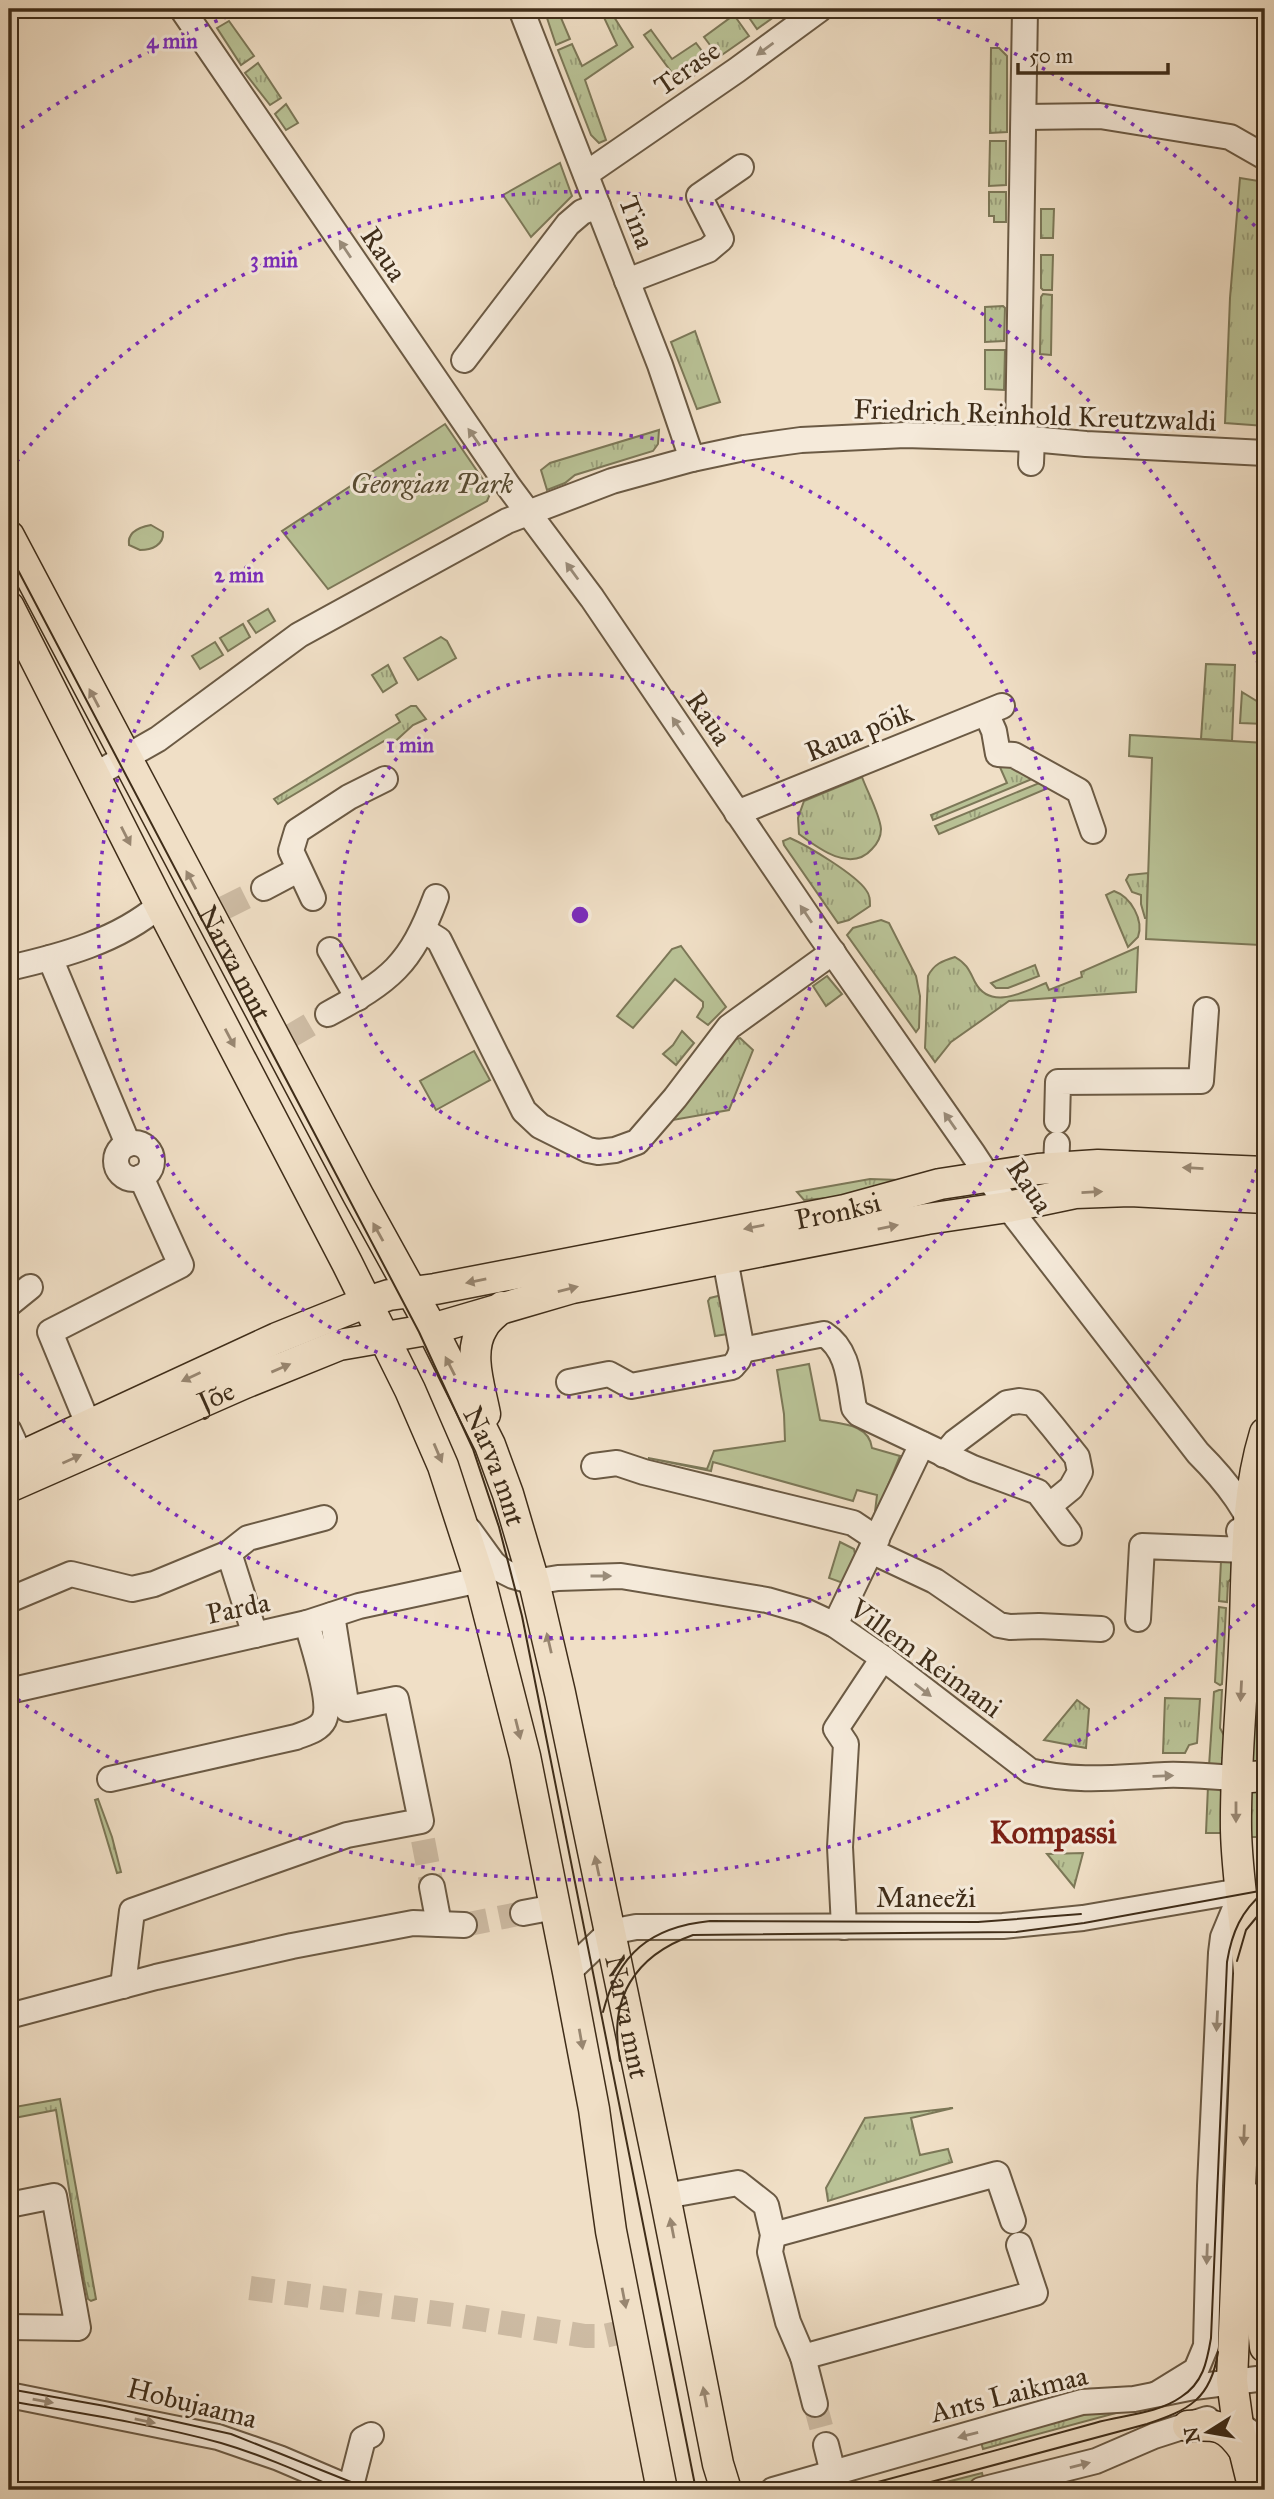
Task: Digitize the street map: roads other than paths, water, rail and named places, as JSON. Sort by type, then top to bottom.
[{"type":"main road","name":"Narva mnt","points":[[9,536],[127,758],[217,912],[432,1329],[490,1446],[508,1494],[534,1582],[610,1932],[718,2463],[726,2490]]},
{"type":"main road","name":"Narva mnt","points":[[9,607],[160,905],[367,1302],[443,1466],[480,1580],[525,1756],[594,2109],[611,2231],[662,2490]]},
{"type":"main road","name":"Pronksi","points":[[411,1292],[845,1210],[940,1184],[989,1177],[1057,1144],[1134,1166],[1265,1172]]},
{"type":"main road","name":"Pronksi","points":[[432,1329],[572,1288],[927,1219],[1090,1192],[1130,1191],[1265,1198]]},
{"type":"main road","name":"Jõe","points":[[13,1450],[88,1424],[277,1338],[367,1302],[411,1292]]},
{"type":"main road","points":[[490,1446],[476,1368],[476,1346],[483,1326],[502,1307]]},
{"type":"main road","name":"Jõe","points":[[9,1487],[296,1362],[349,1342],[432,1329]]},
{"type":"main road","points":[[1254,2490],[1231,2424],[1250,1973],[1240,1893],[1251,1777],[1255,1616],[1260,1550],[1248,1517],[1265,1433]]},
{"type":"main road","points":[[1265,2196],[1261,2309],[1265,2347]]},
{"type":"street","name":"Raua","points":[[182,9],[509,487],[592,598],[1007,1207],[1198,1453],[1227,1503],[1260,1550]]},
{"type":"street","name":"Tina","points":[[521,9],[627,281],[692,459]]},
{"type":"street","name":"Terase","points":[[586,174],[820,9]]},
{"type":"street","points":[[1025,9],[1027,447]]},
{"type":"street","points":[[1024,117],[1100,116],[1230,137],[1265,157]]},
{"type":"street","points":[[627,281],[708,250],[721,239],[699,196],[741,167]]},
{"type":"street","points":[[464,360],[568,224],[583,212],[598,206]]},
{"type":"street","name":"Friedrich Reinhold Kreutzwaldi","points":[[95,775],[178,725],[299,635],[472,539],[528,512],[612,481],[744,448],[801,440],[905,435],[1027,447],[1086,444],[1265,453]]},
{"type":"street","name":"Raua põik","points":[[737,813],[994,709],[998,754],[1014,755],[1079,791],[1093,831]]},
{"type":"street","points":[[313,898],[291,851],[298,831],[349,797],[385,779]]},
{"type":"street","points":[[264,888],[298,870]]},
{"type":"street","points":[[328,1014],[387,979],[401,966],[424,929],[436,897]]},
{"type":"street","points":[[9,968],[50,958],[113,935],[160,905]]},
{"type":"street","points":[[431,935],[439,940],[524,1111],[540,1126],[588,1150],[598,1152],[615,1150],[637,1142],[675,1098],[729,1027],[833,952]]},
{"type":"street","points":[[330,950],[358,998]]},
{"type":"street","points":[[50,958],[128,1144],[143,1145],[151,1154],[149,1170],[141,1177],[181,1265],[50,1332],[88,1424]]},
{"type":"street","points":[[1057,1144],[1058,1082],[1201,1081],[1206,1010]]},
{"type":"street","points":[[569,1382],[609,1374],[631,1386],[732,1367],[743,1350],[725,1259]]},
{"type":"street","points":[[9,1304],[30,1287]]},
{"type":"street","points":[[743,1350],[824,1334],[834,1340],[844,1355],[854,1408],[859,1414],[973,1468],[1038,1492],[1069,1533]]},
{"type":"street","points":[[835,1625],[874,1545],[933,1449],[955,1442],[1007,1403],[1033,1403],[1077,1457],[1080,1472],[1071,1488],[1049,1506]]},
{"type":"street","name":"Raua","points":[[1198,1453],[1225,1479],[1248,1517]]},
{"type":"street","points":[[594,1466],[617,1463],[853,1523],[874,1545],[935,1581],[999,1625],[1101,1629]]},
{"type":"street","points":[[9,1600],[71,1574],[132,1589],[154,1584],[229,1553],[248,1538],[324,1518]]},
{"type":"street","points":[[462,1521],[501,1570],[534,1582]]},
{"type":"street","points":[[1138,1619],[1142,1546],[1260,1550]]},
{"type":"street","points":[[229,1553],[255,1635]]},
{"type":"street","name":"Villem Reimani","points":[[534,1582],[595,1575],[647,1579],[767,1600],[805,1611],[835,1625],[883,1658],[1030,1771],[1067,1778],[1169,1775],[1251,1777]]},
{"type":"street","name":"Parda","points":[[9,1691],[307,1623],[359,1606],[480,1580]]},
{"type":"street","points":[[123,1986],[132,1911],[347,1835],[422,1830],[396,1699],[347,1709],[332,1615]]},
{"type":"street","points":[[110,1779],[296,1737],[315,1730],[324,1720],[326,1705],[307,1623]]},
{"type":"street","points":[[844,1927],[840,1847],[846,1744],[836,1729],[883,1658]]},
{"type":"street","points":[[432,1887],[439,1924]]},
{"type":"street","points":[[1157,2394],[1196,2370],[1206,2346],[1210,2186],[1221,1953],[1223,1937],[1240,1893]]},
{"type":"street","name":"Maneeži","points":[[610,1932],[636,1927],[1003,1926],[1083,1918],[1240,1893]]},
{"type":"street","points":[[523,1913],[555,1907]]},
{"type":"street","points":[[9,2016],[292,1946],[414,1923],[464,1925]]},
{"type":"street","points":[[568,1972],[610,1932]]},
{"type":"street","points":[[773,2235],[997,2174],[1035,2293],[803,2357]]},
{"type":"street","points":[[665,2196],[738,2183],[766,2205],[773,2235],[770,2252],[788,2322],[803,2357],[814,2404]]},
{"type":"street","points":[[9,2205],[54,2196],[78,2328],[9,2327]]},
{"type":"street","points":[[1206,2335],[1231,2424]]},
{"type":"street","name":"Ants Laikmaa","points":[[981,2490],[1096,2461],[1146,2439],[1231,2424],[1265,2380]]},
{"type":"street","name":"Ants Laikmaa","points":[[773,2490],[1083,2402],[1134,2399],[1157,2394],[1231,2424]]},
{"type":"street","name":"Hobujaama","points":[[9,2395],[218,2437],[279,2458],[354,2490]]},
{"type":"street","points":[[354,2490],[352,2482],[363,2439],[371,2435]]},
{"type":"street","points":[[826,2445],[833,2473]]},
{"type":"tunnel","points":[[224,908],[264,888]]},
{"type":"tunnel","points":[[289,1037],[328,1014]]},
{"type":"tunnel","points":[[423,1840],[432,1887]]},
{"type":"tunnel","points":[[464,1925],[523,1913]]},
{"type":"tunnel","points":[[250,2288],[585,2336],[604,2336],[631,2330]]},
{"type":"tunnel","points":[[815,2404],[826,2445]]},
{"type":"tram line","points":[[9,553],[419,1332],[473,1449],[499,1527],[522,1616],[696,2490]]},
{"type":"tram line","points":[[620,2061],[618,2018],[622,1999],[630,1983],[655,1955],[693,1935],[1016,1932],[1084,1923],[1265,1890]]},
{"type":"tram line","points":[[848,2490],[1095,2423],[1151,2411],[1172,2403],[1199,2379],[1206,2364],[1211,2338],[1227,1962],[1239,1923],[1250,1906],[1265,1891]]},
{"type":"tram line","points":[[1237,1961],[1246,1930],[1265,1907]]},
{"type":"tram line","points":[[603,2012],[609,1992],[628,1959],[654,1937],[689,1924],[710,1921],[978,1922],[1081,1914]]},
{"type":"tram line","points":[[901,2490],[1147,2424],[1175,2413],[1204,2392],[1215,2368],[1218,2352]]},
{"type":"tram line","points":[[9,2389],[105,2406],[231,2434],[371,2490]]},
{"type":"tram line","points":[[9,2401],[195,2436],[267,2459],[341,2490]]},
{"type":"district","name":"Kompassi","points":[[1053,1832]]},
{"type":"park label","name":"Georgian Park","points":[[432,483]]}]
